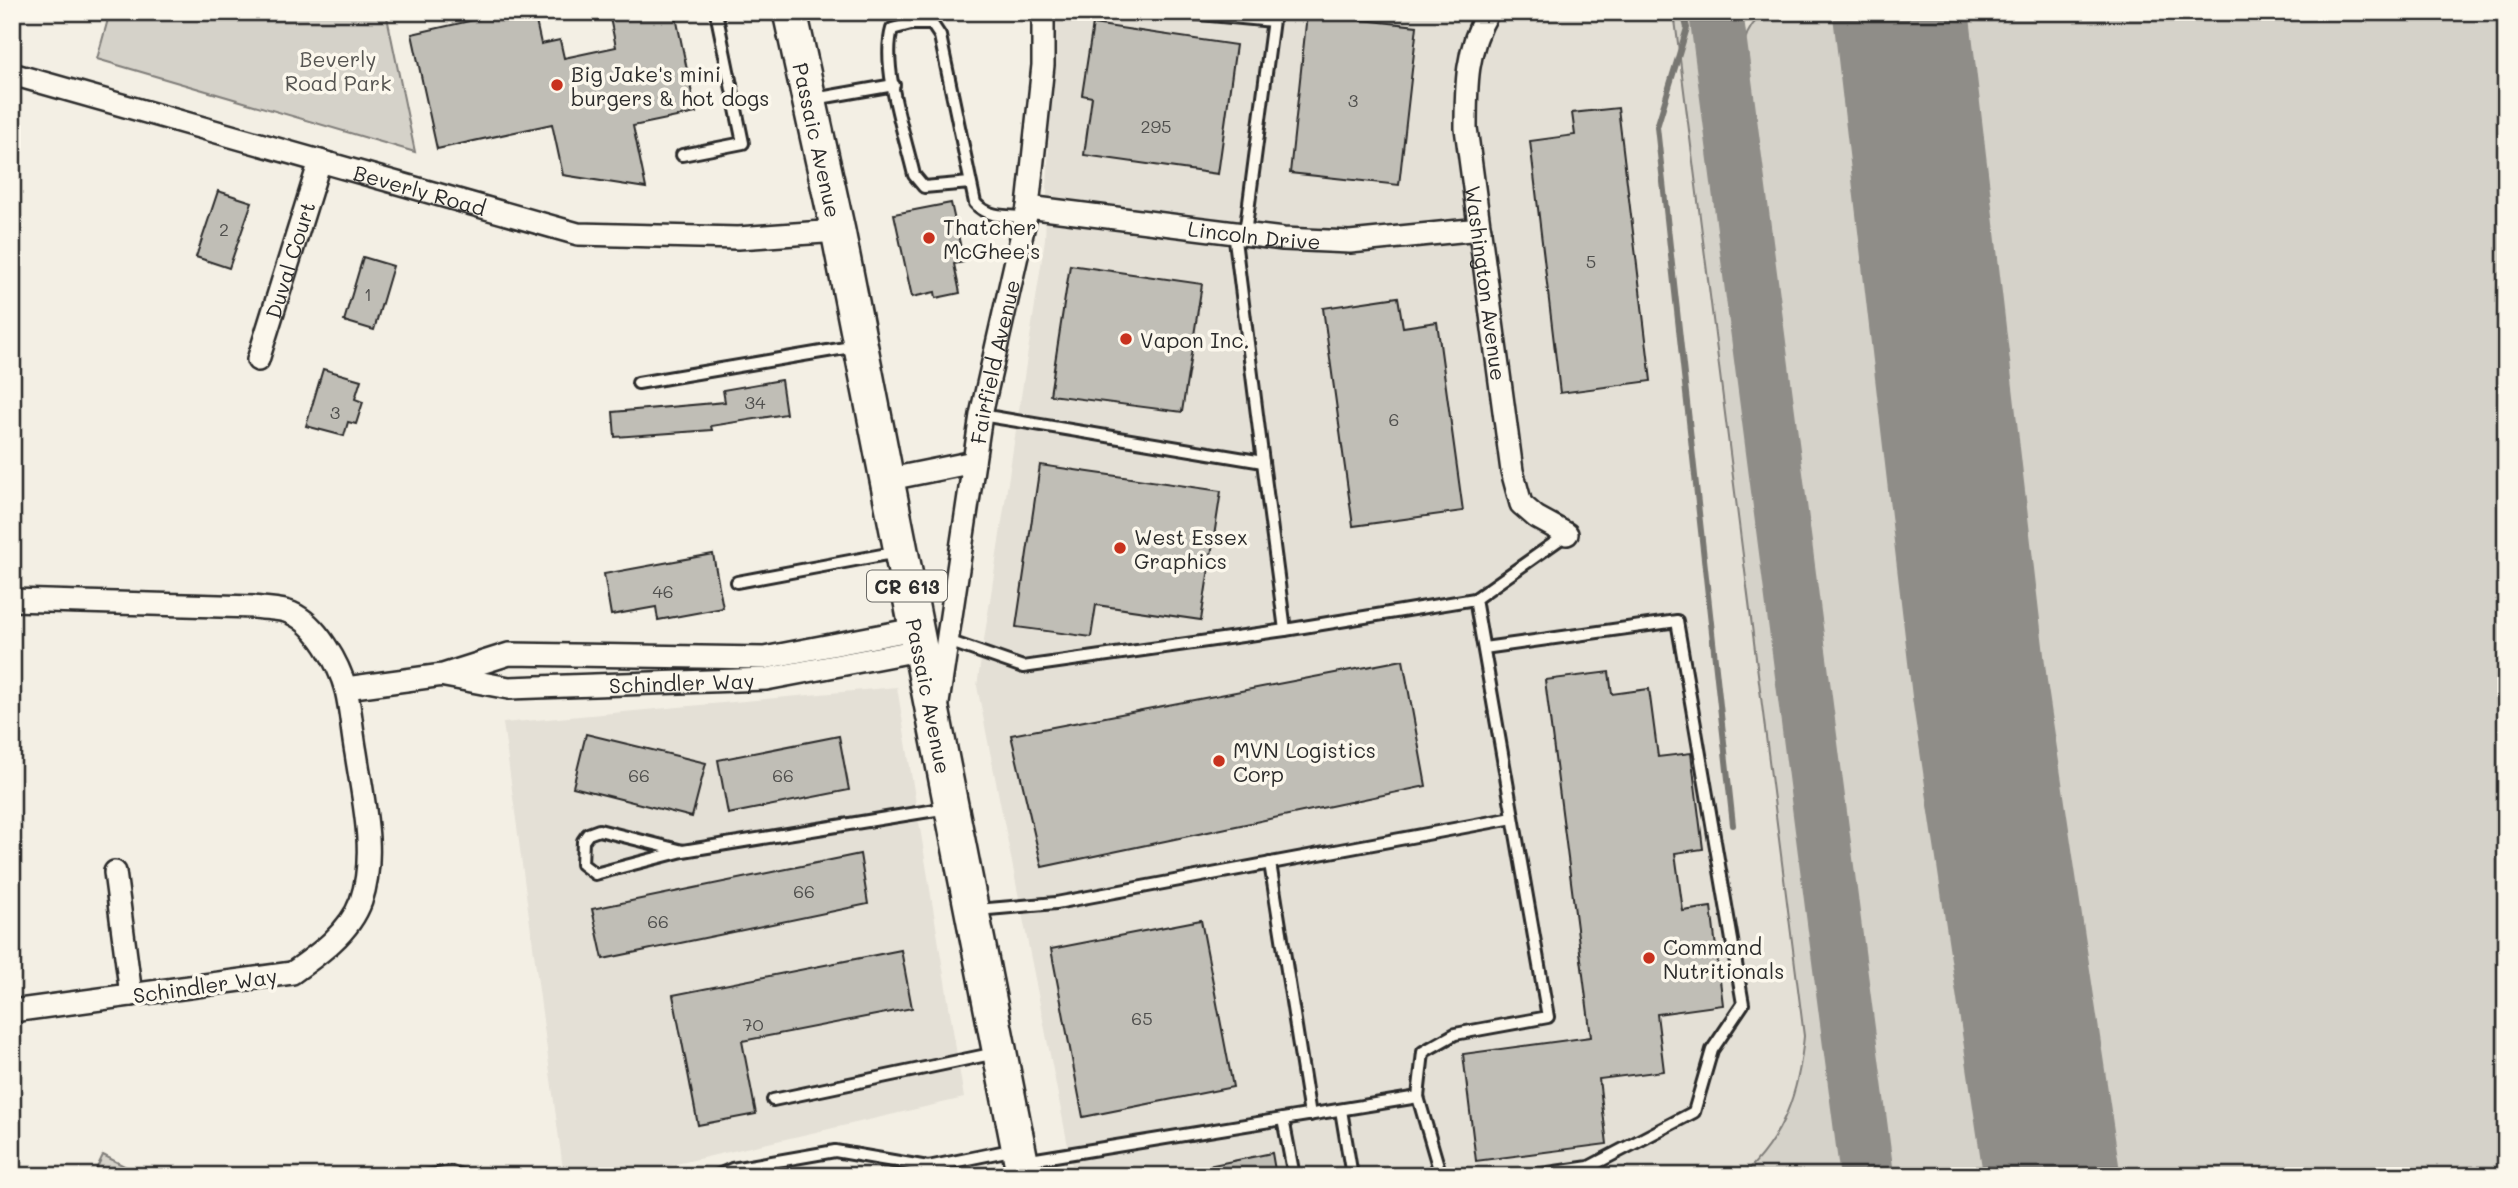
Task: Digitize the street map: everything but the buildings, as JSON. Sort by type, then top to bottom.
[{"type":"main road","name":"Passaic Avenue","points":[[790,12],[838,231],[885,480],[901,552],[927,640],[935,729],[1021,1162]]},
{"type":"street","name":"Fairfield Avenue","points":[[927,640],[974,461],[981,415],[1027,212],[1043,65],[1043,12]]},
{"type":"street","name":"Washington Avenue","points":[[1488,12],[1478,30],[1466,71],[1466,128],[1512,471],[1521,504],[1536,517],[1567,534]]},
{"type":"street","name":"Beverly Road","points":[[12,74],[578,234],[738,238],[838,231]]},
{"type":"street","name":"Duval Court","points":[[258,360],[320,161]]},
{"type":"street","name":"Lincoln Drive","points":[[1027,212],[1350,242],[1480,229]]},
{"type":"street","name":"Fairfield Avenue","points":[[885,480],[974,461]]},
{"type":"street","name":"Schindler Way","points":[[12,600],[254,607],[291,612],[307,624],[324,644],[346,688],[367,823],[368,868],[361,902],[345,929],[316,956],[292,973],[12,1011]]},
{"type":"street","name":"Schindler Way","points":[[443,675],[509,688],[766,679],[927,640]]},
{"type":"street","name":"Schindler Way","points":[[346,688],[443,675],[509,654],[764,658],[927,640]]},
{"type":"street","points":[[115,872],[131,995]]},
{"type":"lane","points":[[682,155],[743,143],[716,12]]},
{"type":"lane","points":[[1179,12],[1274,17],[1240,233],[1285,631]]},
{"type":"lane","points":[[970,183],[923,187],[914,175],[894,85],[888,42],[892,29],[911,24],[932,24],[940,36],[975,203],[982,211],[996,216],[1027,212]]},
{"type":"lane","points":[[809,100],[894,85]]},
{"type":"lane","points":[[638,383],[860,345]]},
{"type":"lane","points":[[981,415],[1264,462]]},
{"type":"lane","points":[[927,640],[1023,667],[1285,631],[1475,598],[1567,534]]},
{"type":"lane","points":[[737,582],[901,552]]},
{"type":"lane","points":[[1441,1176],[1418,1097],[1423,1052],[1455,1034],[1548,1017],[1475,598]]},
{"type":"lane","points":[[1484,649],[1677,621],[1743,1003],[1712,1050],[1694,1112],[1589,1167],[1528,1176]]},
{"type":"lane","points":[[683,851],[599,830],[588,834],[583,841],[582,864],[595,874],[683,851],[950,808]]},
{"type":"lane","points":[[971,910],[1056,903],[1513,818]]},
{"type":"lane","points":[[1270,863],[1310,1115]]},
{"type":"lane","points":[[773,1100],[999,1052]]},
{"type":"lane","points":[[716,1176],[732,1169],[835,1151],[928,1171],[1021,1162],[1418,1097]]},
{"type":"lane","points":[[1341,1110],[1352,1176]]},
{"type":"lane","points":[[1283,1119],[1294,1176]]},
{"type":"lane","points":[[430,1175],[451,1172],[464,1176]]},
{"type":"shaded area","points":[[1054,12],[2506,12],[2506,1176],[1074,1176],[977,686],[1045,239]]},
{"type":"shaded area","points":[[897,687],[964,1098],[624,1176],[564,1176],[503,723]]},
{"type":"green space","name":"Beverly Road Park","points":[[110,12],[386,12],[415,152],[97,59]]},
{"type":"green space","points":[[1674,12],[1698,12],[1848,1176],[1742,1176],[1769,1146],[1787,1112],[1798,1076],[1804,1036]]},
{"type":"green space","points":[[1765,12],[1851,12],[1863,29],[1870,50],[2010,1140],[2006,1164],[1999,1176],[1885,1176],[1743,79],[1747,34]]},
{"type":"green space","points":[[1942,12],[2506,12],[2506,1176],[2093,1176]]},
{"type":"green space","points":[[103,1155],[140,1174],[140,1176],[93,1176]]},
{"type":"waterway","points":[[1683,12],[1687,28],[1657,127],[1733,825]]},
{"type":"taxiway","points":[[1716,12],[1867,1176]]},
{"type":"runway","points":[[1901,12],[1980,693],[2052,1176]]},
{"type":"place","name":"Big Jake's mini burgers & hot dogs","points":[[557,85]]},
{"type":"place","name":"Thatcher McGhee's","points":[[929,238]]},
{"type":"place","name":"Vapon Inc.","points":[[1126,339]]},
{"type":"place","name":"West Essex Graphics","points":[[1120,548]]},
{"type":"place","name":"MVN Logistics Corp","points":[[1219,761]]},
{"type":"place","name":"Command Nutritionals","points":[[1649,958]]}]
